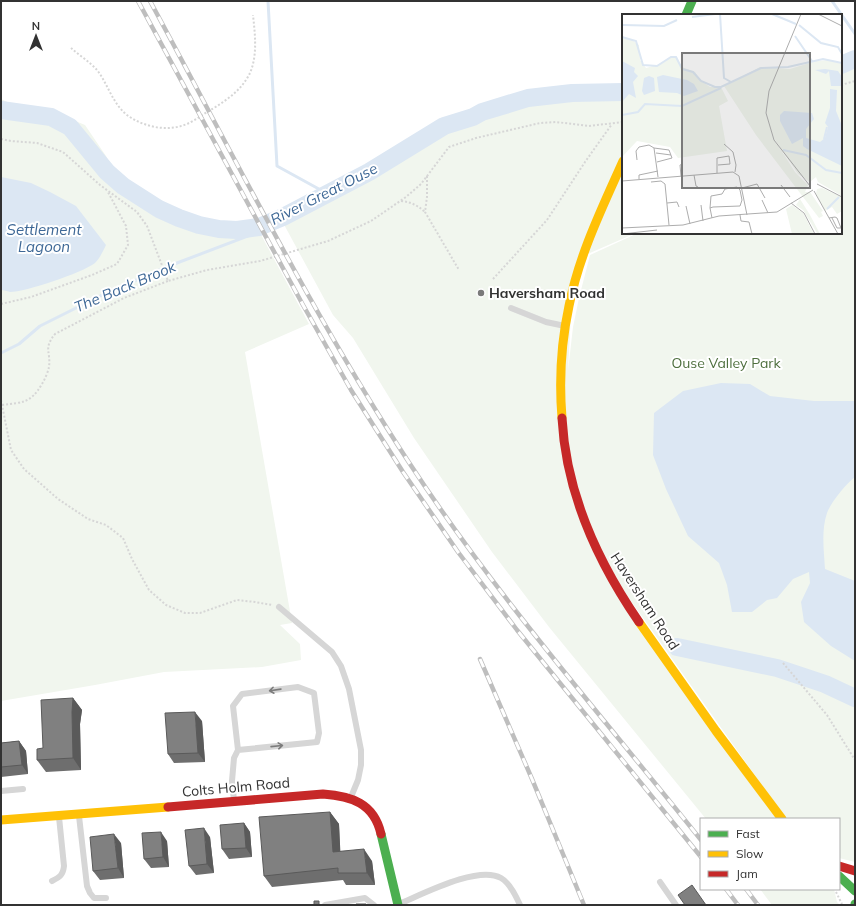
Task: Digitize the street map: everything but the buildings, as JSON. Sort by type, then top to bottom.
[{"type":"street","points":[[686,14],[692,1]]},
{"type":"street","name":"Haversham Road","points":[[622,163],[583,256],[565,326],[560,371],[560,406],[563,445],[572,485],[582,517],[615,586],[716,732],[781,818]]},
{"type":"street","name":"Colts Holm Road","points":[[1,820],[323,794],[340,795],[360,802],[370,811],[379,826],[398,905]]},
{"type":"street","points":[[840,866],[855,871]]},
{"type":"street","points":[[840,877],[855,891]]},
{"type":"lane","points":[[511,308],[540,320],[565,326]]},
{"type":"lane","points":[[279,607],[332,652],[342,666],[349,689],[361,750],[361,765],[358,780],[350,799]]},
{"type":"lane","points":[[234,801],[232,781],[233,766],[234,758],[238,750],[233,706],[242,694],[298,687],[314,693],[319,733],[317,742],[238,750]]},
{"type":"lane","points":[[1,790],[22,789]]},
{"type":"lane","points":[[79,814],[90,893],[94,898],[106,898]]},
{"type":"lane","points":[[52,881],[59,878],[63,873],[64,866],[59,816]]},
{"type":"lane","points":[[398,905],[460,879],[481,874],[501,877],[513,892],[520,905]]},
{"type":"lane","points":[[660,882],[676,905]]},
{"type":"lane","points":[[325,905],[365,898],[374,905]]},
{"type":"path","points":[[71,48],[97,69],[113,99],[127,115],[151,126],[162,128],[177,127],[189,123],[226,100],[238,90],[249,74],[255,56],[253,15]]},
{"type":"path","points":[[842,85],[855,81]]},
{"type":"path","points":[[2,405],[28,400],[36,394],[49,367],[49,341],[55,334],[124,298],[168,280],[207,270],[260,261],[328,241],[371,221],[421,184],[449,147],[476,138],[540,123],[556,122],[589,126],[622,122]]},
{"type":"path","points":[[494,279],[547,220],[612,124]]},
{"type":"path","points":[[1,139],[37,143],[63,152],[90,177],[137,212],[142,217],[168,280]]},
{"type":"path","points":[[425,212],[427,175]]},
{"type":"path","points":[[1,304],[31,297],[92,275],[117,264],[128,245],[126,226],[108,191]]},
{"type":"path","points":[[400,201],[409,202],[418,206],[425,212],[460,270]]},
{"type":"path","points":[[1,400],[11,450],[24,469],[58,499],[88,518],[106,525],[122,538],[149,590],[166,604],[185,613],[200,612],[237,600],[279,607]]},
{"type":"path","points":[[783,663],[827,715],[855,760]]},
{"type":"path","points":[[836,890],[837,896],[842,905]]},
{"type":"green space","name":"Ouse Valley Park","points":[[855,69],[855,862],[840,858],[840,818],[785,818],[584,535],[777,818],[705,818],[549,627],[492,552],[414,438],[353,338],[333,315],[281,219],[444,131],[521,98],[548,94],[622,93],[622,234],[634,234],[583,256],[572,294],[568,371],[573,327],[590,255],[636,234],[842,234],[842,73]]},
{"type":"green space","points":[[1,99],[26,111],[61,115],[85,125],[106,156],[124,189],[189,226],[251,236],[259,231],[309,324],[245,352],[292,623],[280,625],[300,644],[301,660],[262,667],[164,672],[1,701]]},
{"type":"green space","points":[[761,890],[834,890],[837,902],[840,905],[772,905]]},
{"type":"water","name":"Settlement Lagoon","points":[[1,177],[31,183],[76,206],[106,245],[97,261],[88,267],[66,277],[28,289],[10,292],[1,290]]},
{"type":"water","points":[[721,383],[750,384],[770,396],[814,401],[855,401],[855,477],[839,494],[827,513],[823,541],[825,569],[855,581],[855,661],[831,646],[804,622],[801,602],[810,583],[809,572],[793,579],[777,598],[767,600],[752,612],[732,612],[727,585],[719,563],[688,536],[666,489],[653,455],[654,413],[683,391]]},
{"type":"waterway","points":[[268,1],[277,166],[328,194]]},
{"type":"waterway","points":[[832,1],[841,14]]},
{"type":"waterway","points":[[842,15],[855,34]]},
{"type":"waterway","name":"River Great Ouse","points":[[842,65],[855,59]]},
{"type":"waterway","name":"River Great Ouse","points":[[1,110],[51,117],[70,127],[107,172],[123,186],[159,209],[199,225],[219,229],[237,230],[259,227],[283,217],[369,172],[444,126],[473,117],[482,112],[528,98],[572,93],[622,92]]},
{"type":"waterway","name":"The Back Brook","points":[[1,353],[19,344],[40,326],[106,293],[169,266],[256,233]]},
{"type":"waterway","points":[[677,647],[777,668],[825,684],[855,698]]},
{"type":"railway","points":[[138,1],[303,305],[351,390],[403,472],[458,552],[517,630],[700,856]]},
{"type":"railway","points":[[150,1],[307,293],[374,408],[410,464],[443,513],[514,609],[700,839]]},
{"type":"railway","points":[[480,659],[584,905]]},
{"type":"railway","points":[[727,890],[738,905]]},
{"type":"railway","points":[[747,890],[758,905]]},
{"type":"traffic: fast","points":[[686,14],[692,1]]},
{"type":"traffic: fast","points":[[381,834],[398,905]]},
{"type":"traffic: fast","points":[[840,877],[855,891]]},
{"type":"traffic: slow","points":[[562,418],[562,348],[573,287],[592,232],[622,163]]},
{"type":"traffic: slow","points":[[639,622],[716,731],[781,818]]},
{"type":"traffic: slow","points":[[1,820],[168,807]]},
{"type":"traffic: jam","points":[[562,418],[570,473],[586,525],[610,575],[639,622]]},
{"type":"traffic: jam","points":[[168,807],[323,794],[333,795],[352,799],[367,808],[378,823],[381,834]]},
{"type":"traffic: jam","points":[[840,866],[855,871]]},
{"type":"place","name":"Haversham Road","points":[[481,293]]}]
